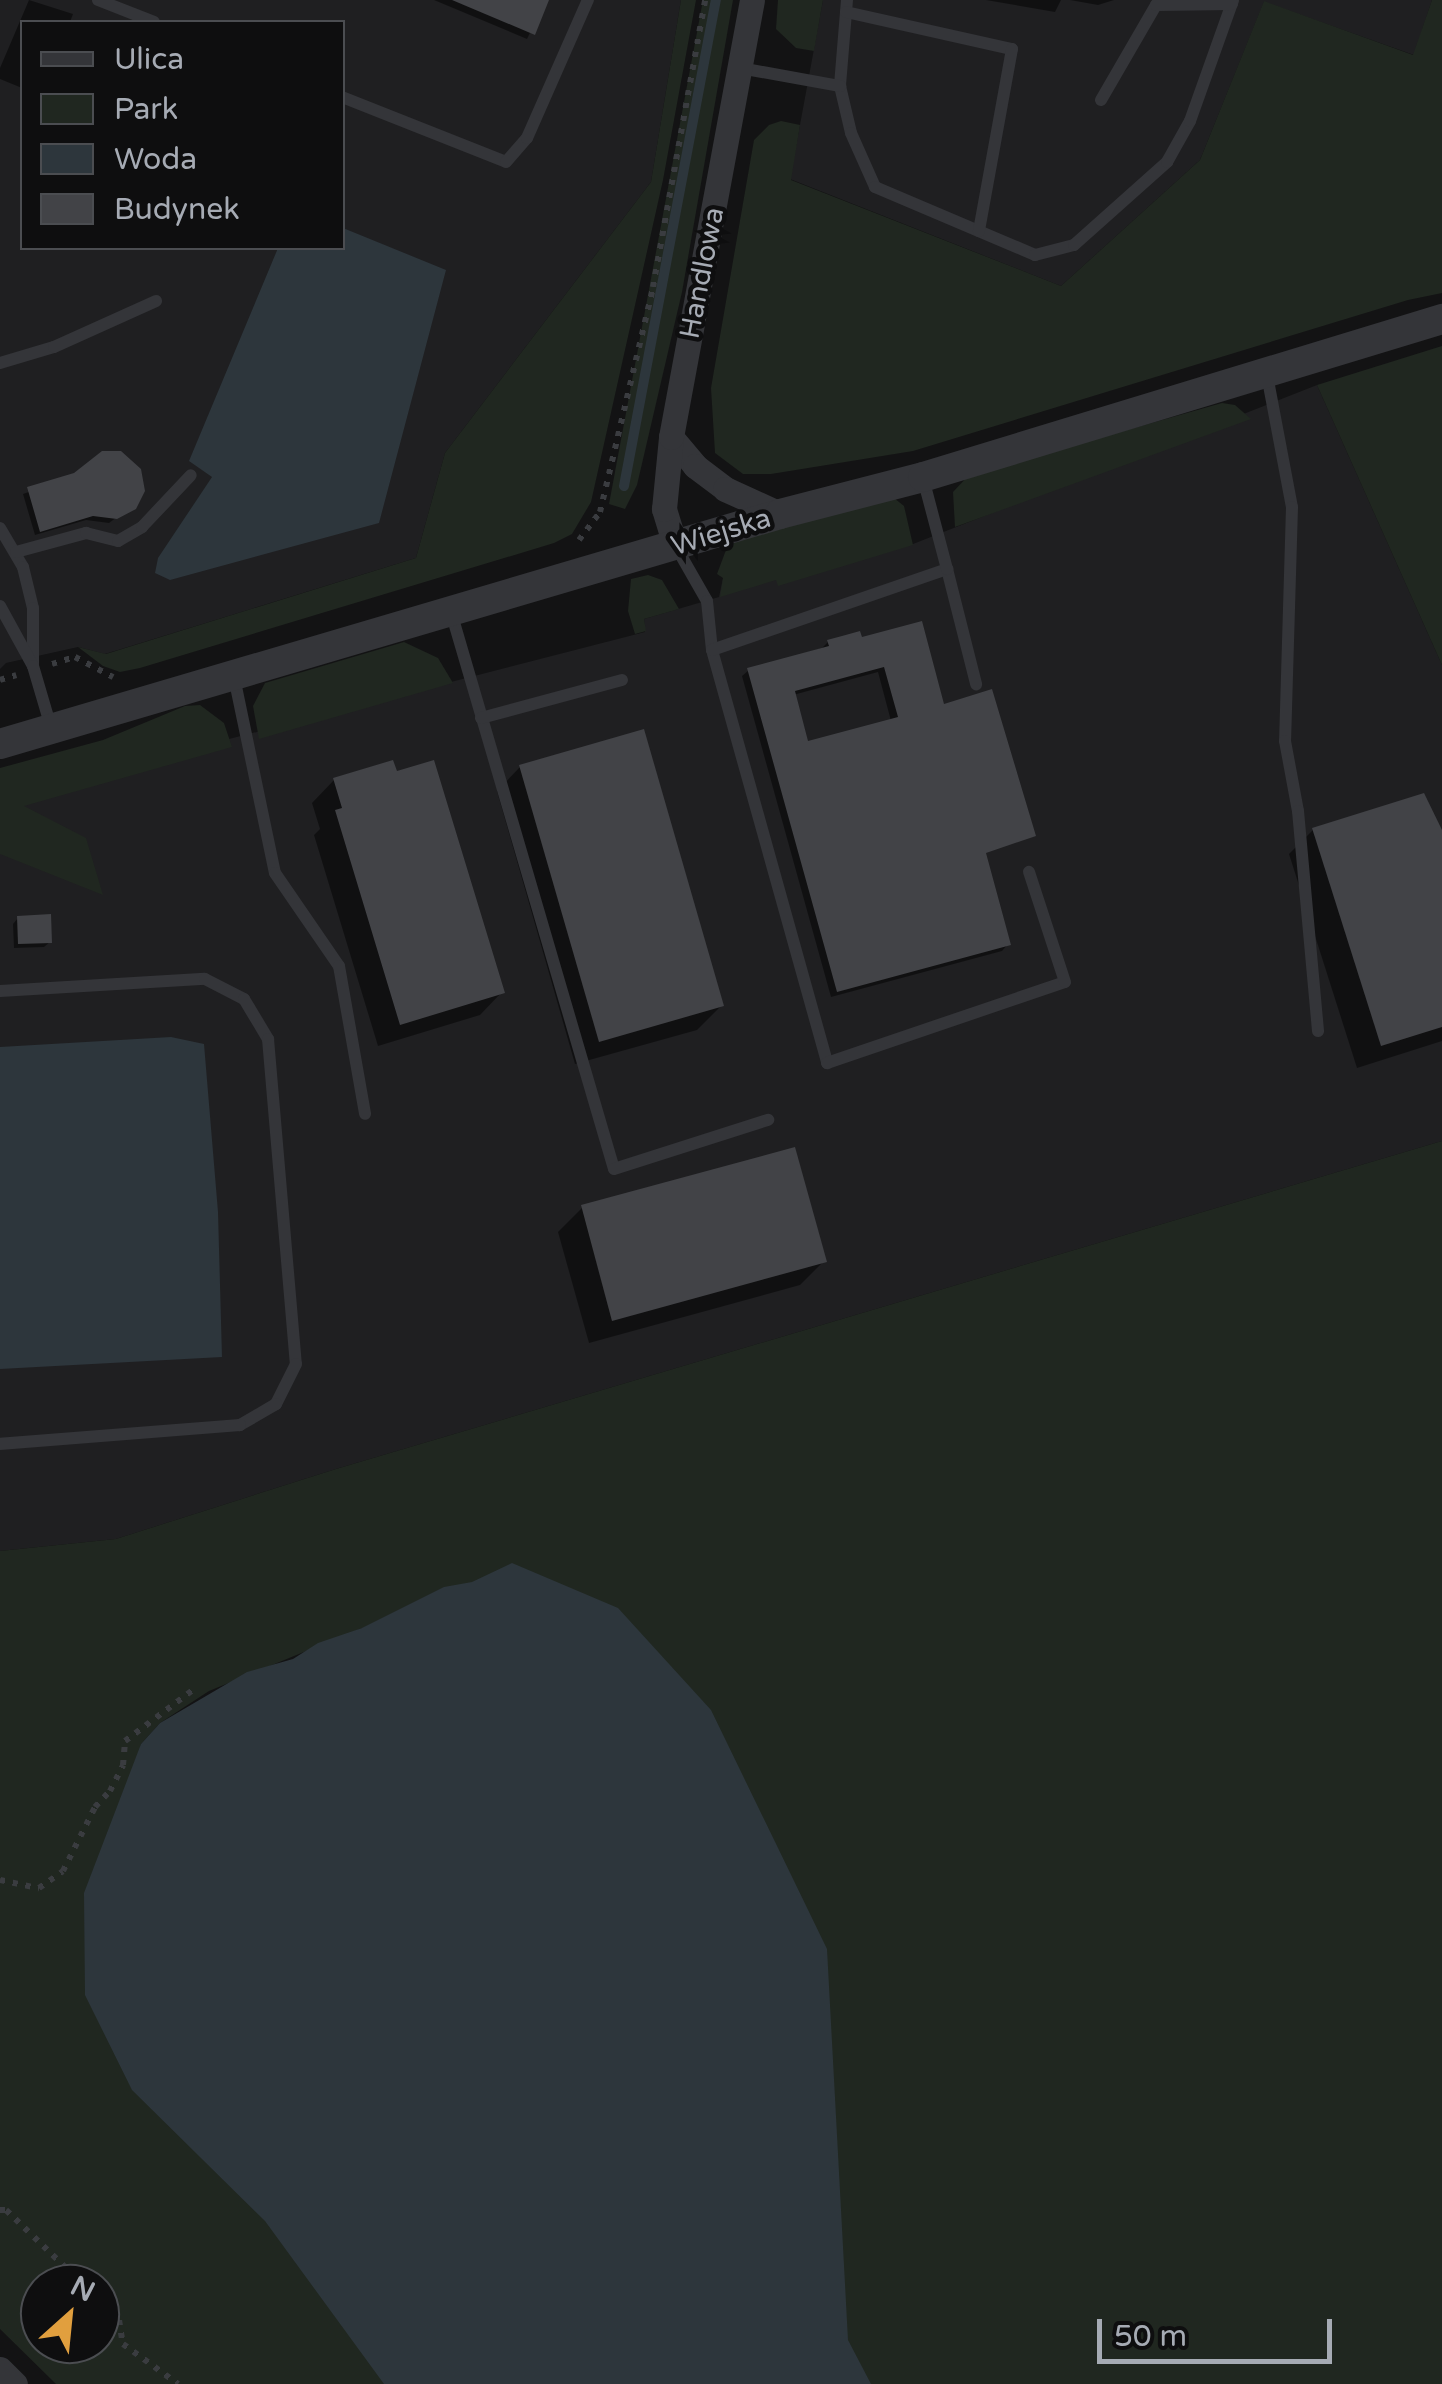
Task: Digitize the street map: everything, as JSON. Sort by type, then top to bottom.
[{"type":"street","name":"Handlowa","points":[[675,546],[664,509],[671,437],[752,0]]},
{"type":"street","name":"Wiejska","points":[[0,744],[780,514],[923,477],[1442,319]]},
{"type":"street","points":[[671,437],[695,466],[725,489],[780,514]]},
{"type":"street","points":[[0,2369],[14,2384]]},
{"type":"lane","points":[[98,0],[149,20]]},
{"type":"lane","points":[[345,99],[506,162],[528,138],[588,0]]},
{"type":"lane","points":[[979,232],[1012,49],[846,6],[840,86],[851,133],[875,187],[979,232],[1035,255],[1074,245],[1167,162],[1190,121],[1232,2],[1156,4],[1101,100]]},
{"type":"lane","points":[[740,68],[840,86]]},
{"type":"lane","points":[[0,363],[54,347],[156,301]]},
{"type":"lane","points":[[1266,372],[1292,506],[1285,741],[1298,811],[1318,1031]]},
{"type":"lane","points":[[16,552],[86,533],[118,541],[142,528],[191,475]]},
{"type":"lane","points":[[923,477],[976,684]]},
{"type":"lane","points":[[0,528],[16,552],[33,608],[32,666]]},
{"type":"lane","points":[[675,546],[707,601],[712,650],[827,1063],[1065,982],[1028,872]]},
{"type":"lane","points":[[712,650],[947,569]]},
{"type":"lane","points":[[0,606],[32,666],[52,729]]},
{"type":"lane","points":[[450,611],[614,1169],[768,1120]]},
{"type":"lane","points":[[234,677],[275,874],[339,966],[365,1114]]},
{"type":"lane","points":[[481,718],[622,680]]},
{"type":"lane","points":[[0,991],[205,979],[244,998],[268,1039],[296,1364],[276,1404],[240,1424],[0,1444]]},
{"type":"path","points":[[597,520],[670,210],[705,0]]},
{"type":"path","points":[[0,1880],[39,1888],[63,1871],[95,1807],[110,1792],[122,1765],[125,1740],[194,1690]]},
{"type":"path","points":[[0,2210],[6,2210],[62,2264]]},
{"type":"path","points":[[120,2326],[123,2344],[178,2384]]},
{"type":"shaded area","points":[[0,0],[681,0],[651,182],[445,453],[416,558],[105,654],[78,647],[6,663],[0,669]]},
{"type":"shaded area","points":[[823,0],[1432,0],[1414,55],[1264,2],[1200,160],[1061,286],[790,179]]},
{"type":"shaded area","points":[[1317,385],[1442,665],[1442,1141],[336,1469],[116,1539],[0,1551],[0,798],[645,632],[644,619],[719,597],[727,559],[913,544]]},
{"type":"green space","points":[[681,0],[696,0],[663,180],[591,502],[572,534],[554,543],[140,668],[120,672],[103,666],[78,647],[106,654],[416,558],[445,453],[651,182]]},
{"type":"green space","points":[[703,0],[733,0],[682,292],[637,485],[625,509],[609,504]]},
{"type":"green space","points":[[778,0],[823,0],[814,51],[796,48],[776,29]]},
{"type":"green space","points":[[1432,0],[1442,0],[1442,293],[1408,300],[913,451],[771,474],[743,474],[715,453],[711,388],[754,140],[769,125],[781,121],[800,125],[791,180],[1061,286],[1200,160],[1264,1],[1413,55]]},
{"type":"green space","points":[[1442,346],[1442,665],[1317,385]]},
{"type":"green space","points":[[1222,403],[1235,405],[1251,419],[955,527],[953,492],[969,475]]},
{"type":"green space","points":[[894,498],[904,506],[913,545],[778,586],[776,580],[720,597],[723,578],[717,574],[726,550],[735,541]]},
{"type":"green space","points":[[648,575],[662,580],[679,609],[644,619],[646,631],[635,634],[628,611],[631,579]]},
{"type":"green space","points":[[404,642],[438,658],[453,683],[259,739],[253,706],[265,683]]},
{"type":"green space","points":[[200,705],[224,723],[232,747],[24,806],[86,838],[103,895],[0,854],[0,768],[103,740],[185,706]]},
{"type":"green space","points":[[1442,1141],[1442,2384],[807,2384],[362,1628],[209,1691],[160,1723],[141,1744],[137,1764],[438,2384],[56,2384],[36,2364],[120,2364],[120,2264],[20,2264],[20,2349],[0,2329],[0,1551],[116,1539],[336,1469]]},
{"type":"water","points":[[345,229],[446,270],[379,523],[170,580],[155,573],[158,558],[212,477],[189,461],[277,250],[345,250]]},
{"type":"water","points":[[171,1037],[204,1044],[218,1212],[222,1357],[0,1369],[0,1047]]},
{"type":"water","points":[[512,1563],[618,1608],[711,1710],[827,1949],[848,2340],[871,2384],[384,2384],[265,2221],[132,2090],[85,1995],[84,1893],[141,1744],[160,1723],[247,1672],[293,1659],[318,1643],[362,1628],[444,1587],[472,1582]]},
{"type":"building","points":[[452,0],[549,0],[535,35]]},
{"type":"building","points":[[102,451],[121,451],[141,469],[145,491],[136,509],[117,519],[93,516],[40,532],[27,487],[74,473]]},
{"type":"building","points":[[922,621],[944,704],[992,689],[1036,836],[986,853],[1011,945],[837,992],[747,668],[829,646],[827,640],[860,631],[862,637]],"holes":[[[884,667],[898,717],[808,741],[795,691]]]},
{"type":"building","points":[[644,729],[724,1006],[599,1042],[519,765]]},
{"type":"building","points":[[393,760],[397,771],[434,760],[505,993],[400,1025],[335,810],[342,808],[333,778]]},
{"type":"building","points":[[1424,793],[1442,830],[1442,1027],[1381,1046],[1312,828]]},
{"type":"building","points":[[51,914],[52,943],[18,944],[17,916]]},
{"type":"building","points":[[795,1147],[827,1262],[612,1321],[581,1205]]},
{"type":"waterway","points":[[624,486],[716,0]]}]
